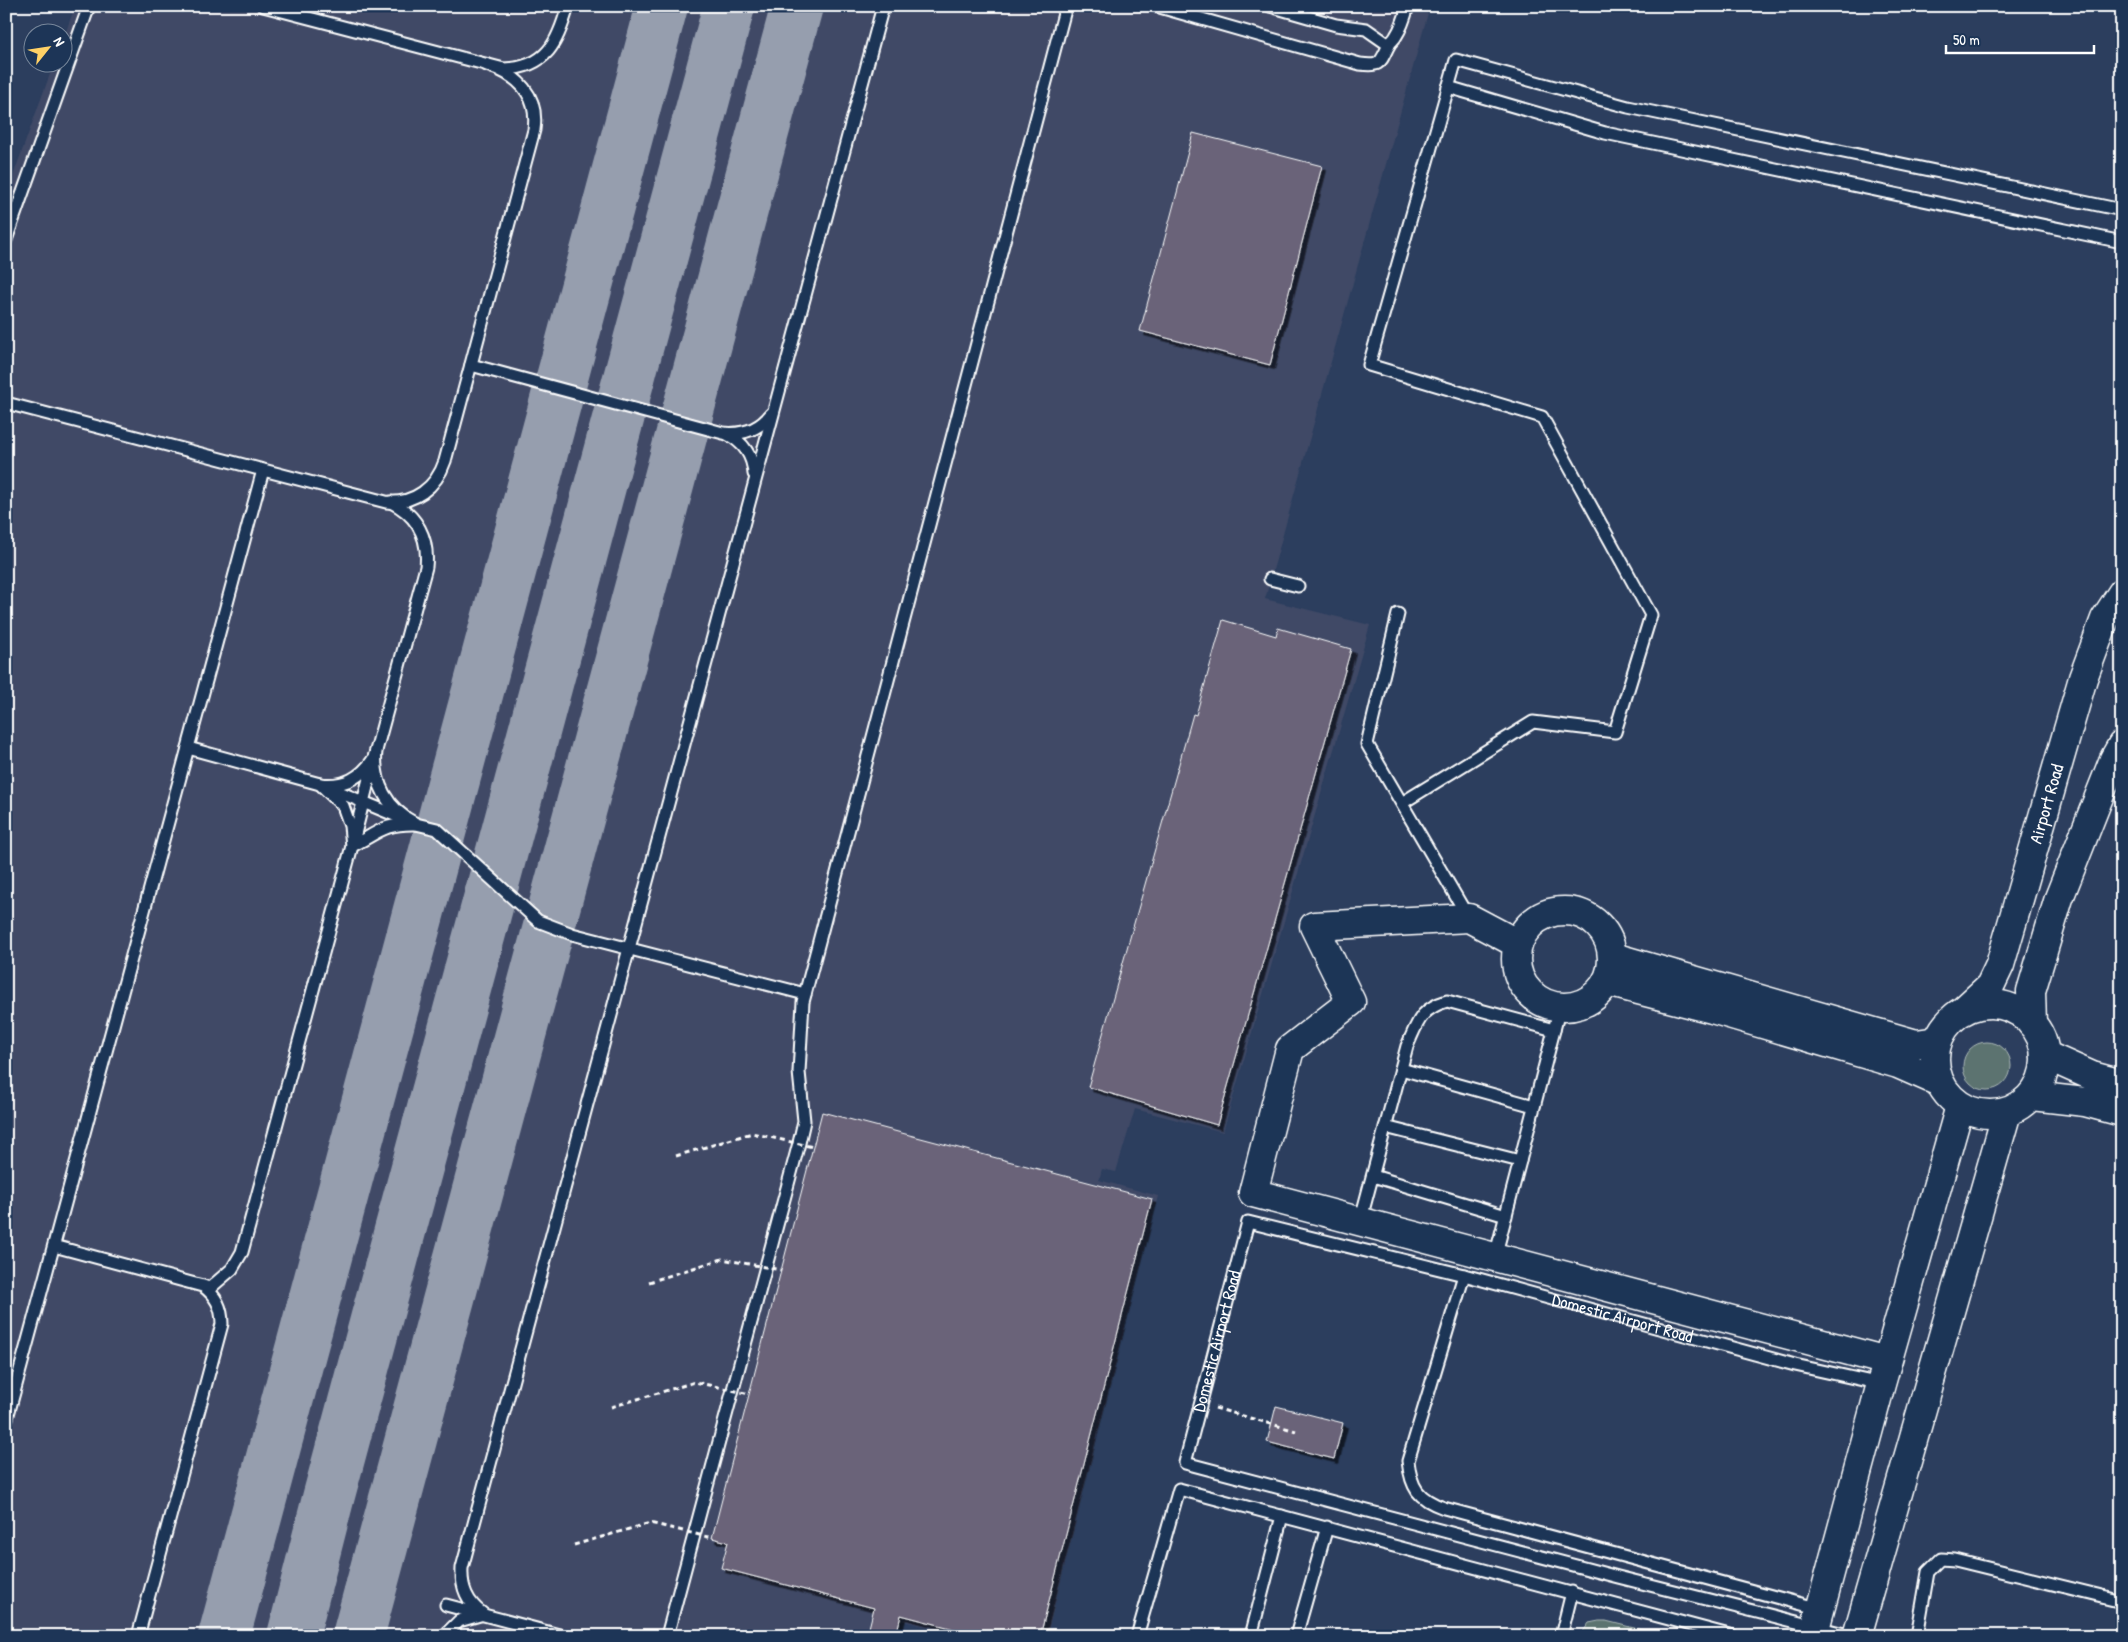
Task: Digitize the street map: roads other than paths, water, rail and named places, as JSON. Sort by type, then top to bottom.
[{"type":"main road","name":"Airport Road","points":[[1965,1009],[1990,986],[2000,965],[2083,678],[2105,619],[2122,593]]},
{"type":"main road","points":[[2032,1024],[2031,991],[2059,898],[2114,759],[2122,745]]},
{"type":"main road","points":[[1562,910],[1577,912],[1591,918],[1602,928],[1610,942],[1610,969],[1597,995],[1557,1018],[1526,989],[1518,976],[1515,960],[1518,944],[1524,931],[1535,920],[1548,912],[1562,910]]},
{"type":"main road","points":[[1518,944],[1469,918],[1314,926],[1351,1002],[1290,1049],[1253,1193],[1495,1258],[1884,1373]]},
{"type":"main road","points":[[1610,969],[1916,1044],[1937,1041]]},
{"type":"main road","points":[[1610,969],[1712,1009],[1903,1066],[1939,1082]]},
{"type":"main road","points":[[1982,1004],[2001,1005],[2018,1012],[2032,1024],[2041,1038],[2045,1055],[2044,1070],[2040,1083],[2032,1096],[2020,1106],[2007,1112],[1991,1114],[1975,1112],[1960,1106],[1948,1096],[1939,1082],[1934,1055],[1937,1041],[1948,1023],[1965,1009],[1982,1004]]},
{"type":"main road","points":[[2045,1055],[2092,1076],[2122,1084]]},
{"type":"main road","points":[[2032,1096],[2085,1102],[2122,1112]]},
{"type":"main road","points":[[1816,1623],[1884,1373],[1960,1106]]},
{"type":"main road","points":[[1857,1636],[2007,1112]]},
{"type":"lane","points":[[6,240],[89,6]]},
{"type":"lane","points":[[264,6],[487,65],[511,74],[524,87],[533,103],[535,121],[445,461],[438,477],[420,495],[403,501],[390,502]]},
{"type":"lane","points":[[487,65],[514,68],[539,59],[557,39],[568,6]]},
{"type":"lane","points":[[485,1615],[472,1604],[464,1591],[462,1568],[883,6]]},
{"type":"lane","points":[[667,1636],[804,1121],[799,1072],[805,994],[1066,6]]},
{"type":"lane","points":[[1156,6],[1360,64],[1378,64],[1385,57],[1388,45],[1402,25],[1408,6]]},
{"type":"lane","points":[[1270,6],[1336,25],[1366,29],[1388,45]]},
{"type":"lane","points":[[1402,803],[1533,722],[1615,732],[1651,615],[1542,417],[1368,365],[1456,60],[1628,108],[2122,210]]},
{"type":"lane","points":[[1448,87],[1605,133],[2122,242]]},
{"type":"lane","points":[[471,365],[726,433],[738,434],[753,430],[765,421],[774,408]]},
{"type":"lane","points":[[6,403],[390,502],[408,512],[414,520],[424,538],[427,558],[352,846],[242,1252],[226,1276],[210,1288],[54,1246]]},
{"type":"lane","points":[[726,433],[744,446],[751,458],[754,473],[753,487]]},
{"type":"lane","points":[[6,1422],[262,470]]},
{"type":"lane","points":[[1270,579],[1298,586]]},
{"type":"lane","points":[[1398,614],[1367,744],[1469,918]]},
{"type":"lane","points":[[188,748],[320,784],[416,824],[437,829],[538,921],[572,934],[629,950],[805,994]]},
{"type":"lane","points":[[320,784],[336,785],[358,777],[369,765],[376,751]]},
{"type":"lane","points":[[376,751],[376,773],[383,794],[397,812],[416,824]]},
{"type":"lane","points":[[320,784],[343,806],[350,826],[352,846]]},
{"type":"lane","points":[[352,846],[379,830],[402,824],[416,824]]},
{"type":"lane","points":[[1360,1222],[1407,1046],[1420,1018],[1431,1006],[1447,1001],[1557,1018],[1495,1258]]},
{"type":"lane","points":[[1401,1069],[1534,1106]]},
{"type":"lane","points":[[1385,1128],[1520,1161]]},
{"type":"lane","points":[[1373,1176],[1506,1216]]},
{"type":"lane","name":"Domestic Airport Road","points":[[1852,1636],[1816,1623],[1762,1614],[1185,1463],[1248,1222],[1464,1275],[1794,1365],[1884,1373]]},
{"type":"lane","points":[[1464,1275],[1408,1461],[1410,1480],[1418,1494],[1430,1503],[1444,1508],[1816,1623]]},
{"type":"lane","points":[[138,1636],[222,1324],[221,1311],[216,1299],[203,1286]]},
{"type":"lane","points":[[1137,1636],[1179,1488],[1733,1636]]},
{"type":"lane","points":[[1251,1636],[1282,1516]]},
{"type":"lane","points":[[1296,1636],[1327,1527]]},
{"type":"lane","points":[[1917,1636],[1928,1572],[1941,1559],[1955,1560],[2122,1601]]},
{"type":"lane","points":[[1561,1636],[1572,1592]]},
{"type":"lane","points":[[446,1604],[563,1636]]},
{"type":"lane","points":[[444,1636],[453,1625],[465,1618],[485,1615]]}]
